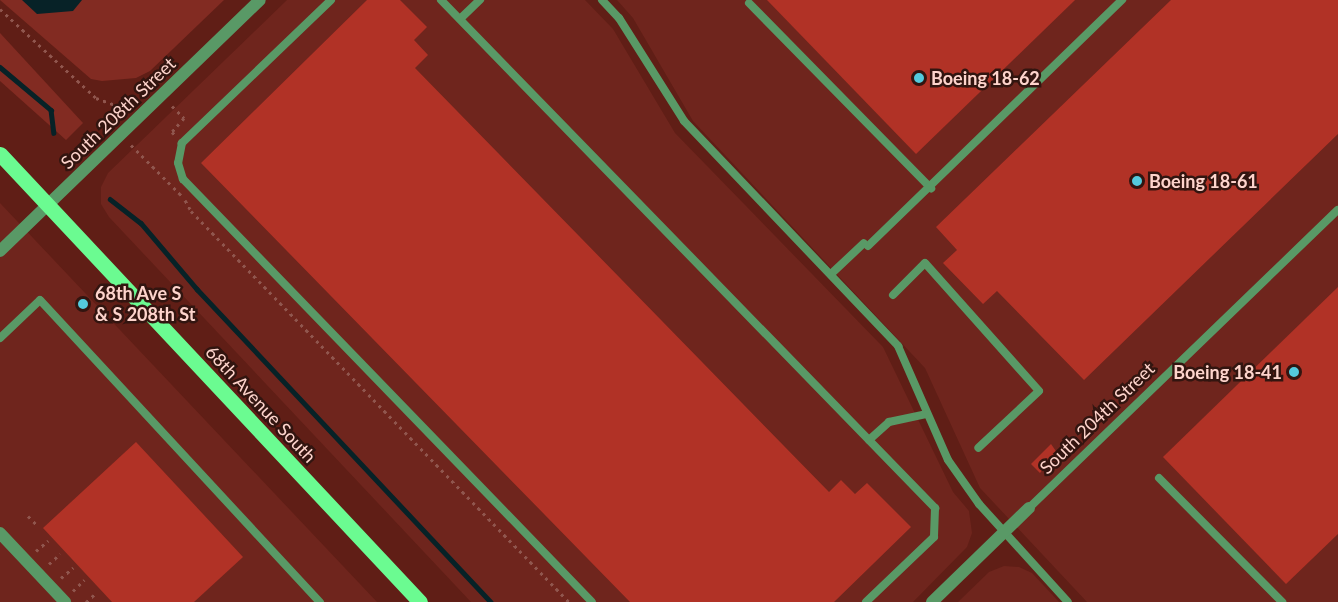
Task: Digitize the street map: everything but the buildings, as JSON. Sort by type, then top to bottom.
[{"type":"main road","name":"68th Avenue South","points":[[0,154],[420,602]]},
{"type":"street","name":"South 208th Street","points":[[0,251],[260,0]]},
{"type":"street","name":"South 204th Street","points":[[932,602],[1029,508]]},
{"type":"street","points":[[0,532],[65,602]]},
{"type":"lane","points":[[331,0],[182,143],[178,164],[183,179],[592,602]]},
{"type":"lane","points":[[441,0],[935,508],[934,537],[866,602]]},
{"type":"lane","points":[[460,19],[480,0]]},
{"type":"lane","points":[[602,0],[619,18],[684,121],[898,346],[948,460],[979,504],[1068,602]]},
{"type":"lane","points":[[831,274],[931,188],[1122,0]]},
{"type":"lane","points":[[749,3],[931,188]]},
{"type":"lane","name":"South 204th Street","points":[[1029,508],[1338,210]]},
{"type":"lane","points":[[893,295],[925,263],[1038,391],[978,448]]},
{"type":"lane","points":[[0,338],[40,300],[320,602]]},
{"type":"lane","points":[[869,440],[889,422],[927,414]]},
{"type":"lane","points":[[1160,478],[1282,602]]},
{"type":"path","points":[[0,9],[96,98],[123,108]]},
{"type":"path","points":[[172,106],[184,118],[172,132],[182,143]]},
{"type":"path","points":[[131,145],[341,368],[569,602]]},
{"type":"path","points":[[28,516],[37,525]]},
{"type":"path","points":[[36,552],[48,541]]},
{"type":"path","points":[[49,564],[60,554]]},
{"type":"path","points":[[61,578],[73,568]]},
{"type":"path","points":[[73,591],[84,580]]},
{"type":"path","points":[[86,602],[96,593]]},
{"type":"shaded area","points":[[0,0],[224,0],[150,71],[136,78],[102,81],[91,79]]},
{"type":"shaded area","points":[[287,0],[585,0],[613,29],[675,133],[883,347],[953,492],[969,511],[972,533],[967,547],[913,602],[471,602],[109,217],[101,204],[101,187],[108,173]]},
{"type":"shaded area","points":[[617,0],[1338,0],[1338,602],[1087,602],[980,488],[925,368],[693,121],[633,18]]},
{"type":"shaded area","points":[[0,33],[83,123],[66,140],[0,81]]},
{"type":"shaded area","points":[[0,203],[377,602],[0,602]]},
{"type":"shaded area","points":[[1004,566],[1019,567],[1032,573],[1059,602],[958,602],[989,572]]},
{"type":"water","points":[[22,0],[82,0],[73,11],[37,14]]},
{"type":"waterway","points":[[0,67],[51,110],[54,133]]},
{"type":"waterway","points":[[110,199],[141,223],[197,289],[491,602]]},
{"type":"place","name":"Boeing 18-62","points":[[919,78]]},
{"type":"place","name":"Boeing 18-61","points":[[1137,181]]},
{"type":"place","name":"68th Ave S & S 208th St","points":[[83,304]]},
{"type":"place","name":"Boeing 18-41","points":[[1294,372]]}]
